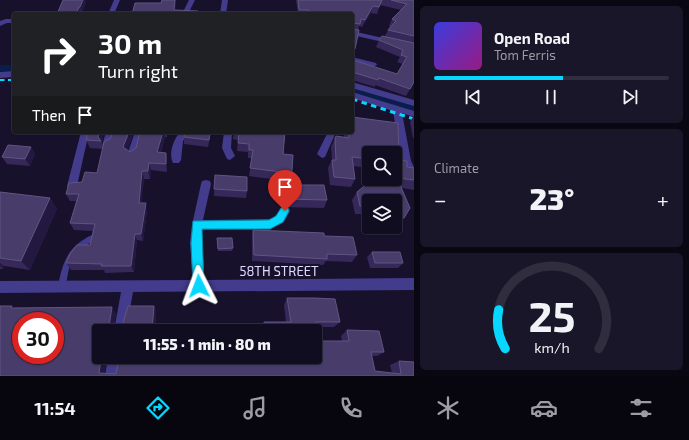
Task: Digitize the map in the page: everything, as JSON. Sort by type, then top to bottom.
[{"type":"street","points":[[112,12],[117,0]]},
{"type":"street","points":[[186,12],[192,0]]},
{"type":"street","points":[[223,12],[225,0]]},
{"type":"street","points":[[0,24],[12,21]]},
{"type":"street","points":[[354,33],[414,48]]},
{"type":"street","points":[[354,60],[372,64]]},
{"type":"street","points":[[0,75],[12,74]]},
{"type":"street","points":[[354,86],[414,103]]},
{"type":"street","points":[[354,96],[414,114]]},
{"type":"street","points":[[397,108],[406,162],[411,170]]},
{"type":"street","points":[[72,186],[85,134]]},
{"type":"street","points":[[108,146],[110,134]]},
{"type":"street","points":[[132,155],[138,134]]},
{"type":"street","points":[[176,160],[178,142],[183,134]]},
{"type":"street","points":[[228,134],[226,148],[227,153],[230,156]]},
{"type":"street","points":[[322,154],[331,134]]},
{"type":"street","points":[[199,286],[196,243],[197,224],[206,184]]},
{"type":"street","points":[[197,224],[270,224],[280,219],[285,211]]},
{"type":"street","name":"58TH STREET","points":[[0,287],[414,284]]},
{"type":"street","points":[[121,324],[128,286]]},
{"type":"street","points":[[112,376],[114,364]]},
{"type":"lane","points":[[62,287],[66,264],[72,254],[80,246],[92,238]]},
{"type":"building","points":[[63,0],[83,0],[77,12],[58,12]]},
{"type":"building","points":[[162,0],[175,0],[174,10],[198,12],[133,12],[135,3],[161,3]]},
{"type":"building","points":[[298,0],[382,0],[379,7],[373,6],[365,20],[361,19],[360,24],[354,23],[354,12],[308,12],[308,10],[299,10]]},
{"type":"building","points":[[391,0],[414,0],[414,36],[388,30],[396,21],[392,19],[407,4]]},
{"type":"building","points":[[354,29],[359,30],[354,50]]},
{"type":"building","points":[[382,36],[414,43],[414,82],[410,89],[379,78],[378,80],[354,73],[354,60],[397,74],[407,57],[401,55],[403,50],[379,40]]},
{"type":"building","points":[[354,117],[398,123],[399,146],[362,146],[362,158],[352,157],[355,179],[334,177],[332,160],[336,160],[336,136],[349,138],[348,134],[354,134]]},
{"type":"building","points":[[88,134],[99,134],[98,137],[101,141],[86,140]]},
{"type":"building","points":[[112,134],[128,134],[123,147],[130,152],[136,148],[140,134],[162,134],[157,152],[166,153],[166,164],[149,163],[148,171],[142,171],[139,203],[146,203],[141,234],[135,234],[131,266],[101,266],[102,264],[66,263],[70,254],[77,245],[90,245],[95,224],[70,223],[79,194],[66,194],[69,183],[82,182],[85,172],[97,173],[104,142],[111,138]]},
{"type":"building","points":[[185,134],[210,134],[209,140],[184,137]]},
{"type":"building","points":[[239,134],[285,134],[283,154],[293,155],[291,185],[324,185],[327,200],[284,199],[281,172],[250,168],[253,150],[249,150],[249,144],[238,143]]},
{"type":"building","points":[[8,145],[31,147],[25,159],[2,157]]},
{"type":"building","points":[[402,160],[407,161],[407,167],[414,168],[414,180],[402,179]]},
{"type":"building","points":[[215,175],[247,177],[247,191],[214,189]]},
{"type":"building","points":[[364,186],[400,186],[410,208],[404,218],[402,218],[402,194],[362,194],[362,206],[360,206],[357,192]]},
{"type":"building","points":[[0,192],[50,198],[21,261],[0,258]]},
{"type":"building","points":[[253,230],[324,233],[324,236],[353,237],[357,255],[327,254],[327,259],[254,255]]},
{"type":"building","points":[[217,238],[232,238],[233,248],[218,249]]},
{"type":"building","points":[[372,252],[400,252],[403,263],[375,263]]},
{"type":"building","points":[[287,298],[315,298],[335,299],[340,322],[316,322],[316,324],[264,324],[264,322],[291,322]]},
{"type":"building","points":[[0,306],[12,306],[11,308],[112,307],[109,324],[92,324],[92,364],[100,364],[99,373],[116,374],[118,364],[322,364],[322,341],[349,341],[347,330],[379,331],[384,352],[371,352],[375,371],[401,374],[399,361],[414,362],[414,376],[0,376]]},
{"type":"building","points":[[128,306],[154,306],[153,324],[123,324]]},
{"type":"waterway","points":[[0,68],[12,68]]},
{"type":"waterway","points":[[354,90],[388,99],[414,109]]},
{"type":"railway","points":[[0,80],[12,80]]},
{"type":"railway","points":[[354,100],[414,119]]},
{"type":"route","points":[[199,286],[196,243],[197,224],[270,224],[280,219],[285,211]]}]
